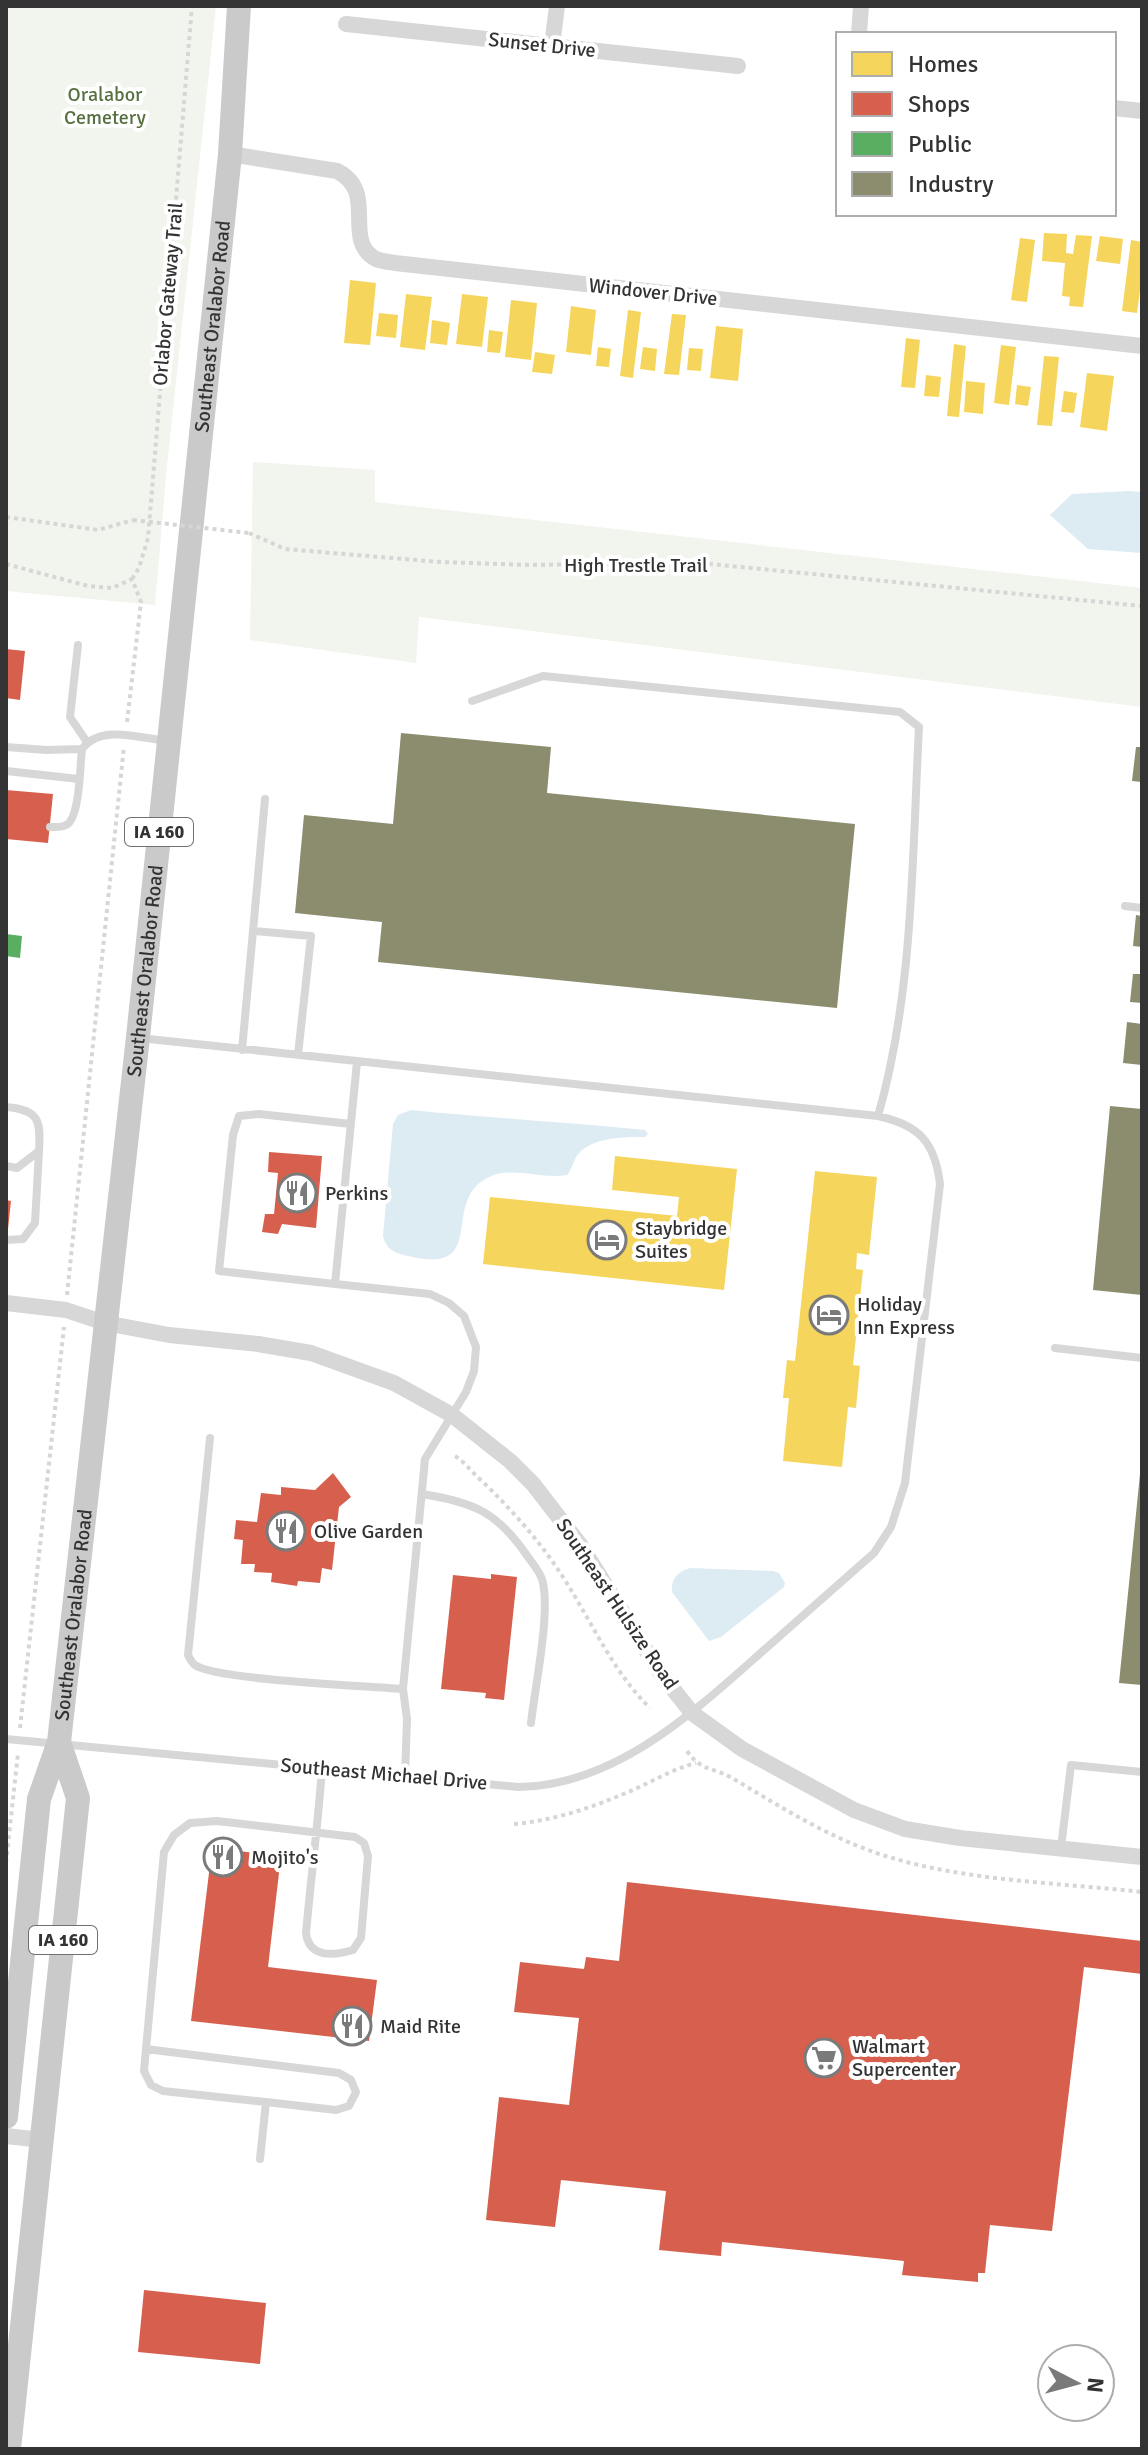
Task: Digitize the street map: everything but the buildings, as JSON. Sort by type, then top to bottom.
[{"type":"main road","name":"Southeast Oralabor Road","points":[[6,2117],[39,1799],[59,1742],[138,1037],[230,154],[239,6]]},
{"type":"main road","name":"Southeast Oralabor Road","points":[[9,2449],[78,1798],[59,1742]]},
{"type":"street","points":[[552,46],[557,6]]},
{"type":"street","points":[[859,32],[861,6]]},
{"type":"street","name":"Sunset Drive","points":[[346,24],[738,66]]},
{"type":"street","points":[[1116,108],[1142,111]]},
{"type":"street","name":"Windover Drive","points":[[230,154],[337,171],[347,176],[358,191],[360,232],[365,248],[376,259],[1142,346]]},
{"type":"street","name":"Southeast Hulsize Road","points":[[6,1303],[66,1310],[105,1323],[169,1335],[311,1353],[394,1383],[452,1415],[510,1461],[556,1513],[601,1576],[661,1674],[692,1713],[742,1749],[854,1810],[892,1825],[960,1838],[1142,1857]]},
{"type":"street","points":[[6,2136],[42,2140]]},
{"type":"lane","points":[[50,827],[70,822],[75,810],[85,745],[70,717],[78,645]]},
{"type":"lane","points":[[472,701],[543,676],[900,712],[919,727],[906,964],[886,1088],[878,1116]]},
{"type":"lane","points":[[6,747],[47,750],[85,745],[97,735],[168,741]]},
{"type":"lane","points":[[6,771],[79,779]]},
{"type":"lane","points":[[242,1050],[265,799]]},
{"type":"lane","points":[[1125,906],[1142,908]]},
{"type":"lane","points":[[253,931],[311,936],[298,1055]]},
{"type":"lane","name":"Southeast Michael Drive","points":[[6,1739],[536,1787],[602,1768],[692,1713],[874,1553],[891,1527],[900,1505],[911,1444],[940,1184],[934,1153],[924,1138],[911,1127],[878,1116],[138,1037]]},
{"type":"lane","points":[[335,1284],[357,1062]]},
{"type":"lane","points":[[6,1107],[26,1109],[36,1116],[41,1131],[35,1223],[23,1239],[6,1240]]},
{"type":"lane","points":[[351,1124],[259,1114],[239,1116],[233,1135],[219,1271],[430,1294],[449,1303],[464,1316],[476,1347],[474,1371],[466,1392],[425,1459],[403,1689],[407,1719],[405,1776]]},
{"type":"lane","points":[[6,1166],[17,1168],[39,1151]]},
{"type":"lane","points":[[1055,1348],[1142,1358]]},
{"type":"lane","points":[[210,1438],[188,1655],[196,1666],[225,1673],[403,1689]]},
{"type":"lane","points":[[422,1494],[458,1500],[490,1514],[518,1542],[543,1580],[544,1615],[531,1723]]},
{"type":"lane","points":[[1061,1848],[1071,1765],[1142,1772]]},
{"type":"lane","points":[[146,2049],[339,2073],[351,2080],[356,2092],[349,2106],[336,2110],[163,2091],[151,2085],[144,2071],[146,2049],[164,1852],[174,1835],[190,1823],[217,1821],[316,1832],[355,1837],[364,1843],[368,1856],[361,1938],[353,1950],[339,1955],[316,1952],[307,1944],[306,1933],[316,1832],[322,1769]]},
{"type":"lane","points":[[260,2159],[266,2102]]},
{"type":"path","name":"Orlabor Gateway Trail","points":[[132,579],[139,568],[148,538],[192,6]]},
{"type":"path","name":"High Trestle Trail","points":[[6,517],[98,530],[133,520],[249,533],[285,549],[424,561],[529,565],[689,562],[1142,606]]},
{"type":"path","points":[[6,564],[88,586],[112,588],[132,579],[141,602],[6,1863]]},
{"type":"path","points":[[687,1751],[696,1763],[729,1776],[773,1805],[888,1857],[950,1871],[1142,1892]]},
{"type":"path","points":[[514,1824],[572,1812],[696,1763]]},
{"type":"green space","name":"Oralabor Cemetery","points":[[6,6],[216,6],[155,605],[6,591]]},
{"type":"green space","points":[[253,462],[375,470],[375,502],[1142,588],[1142,707],[419,617],[416,663],[250,640]]},
{"type":"shaded area","points":[[1142,492],[1142,553],[1088,549],[1050,515],[1072,494]]},
{"type":"shaded area","points":[[411,1110],[645,1130],[648,1134],[645,1137],[594,1143],[578,1155],[567,1175],[506,1173],[487,1178],[473,1189],[466,1204],[456,1247],[447,1256],[431,1259],[396,1252],[388,1246],[383,1236],[393,1124],[398,1115]]},
{"type":"shaded area","points":[[690,1568],[773,1571],[779,1573],[785,1583],[784,1587],[721,1637],[709,1641],[672,1592],[676,1577]]},
{"type":"place","name":"Perkins","points":[[297,1193]]},
{"type":"place","name":"Staybridge Suites","points":[[607,1240]]},
{"type":"place","name":"Holiday Inn Express","points":[[829,1315]]},
{"type":"place","name":"Olive Garden","points":[[286,1531]]},
{"type":"place","name":"Mojito's","points":[[223,1857]]},
{"type":"place","name":"Maid Rite","points":[[352,2026]]},
{"type":"place","name":"Walmart Supercenter","points":[[824,2058]]}]
